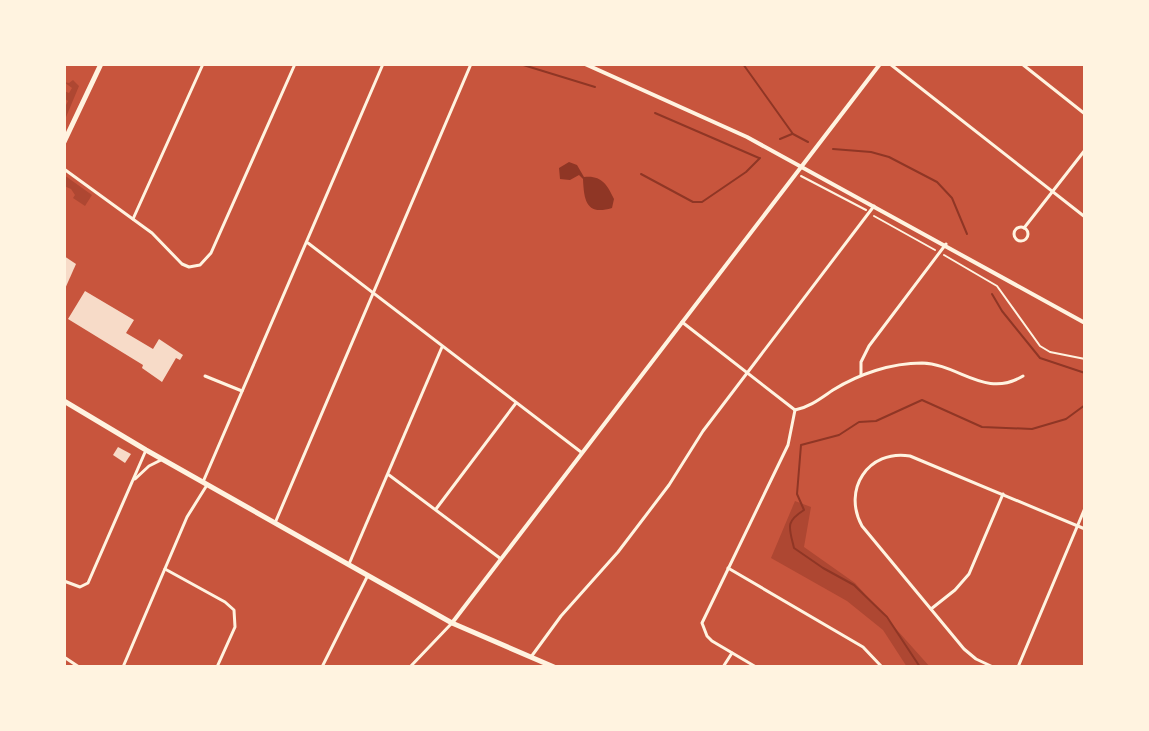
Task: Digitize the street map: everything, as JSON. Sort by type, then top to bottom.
[{"type":"main road","points":[[64,142],[101,64]]},
{"type":"main road","points":[[585,64],[747,137],[1085,323]]},
{"type":"main road","points":[[452,623],[880,64]]},
{"type":"main road","points":[[64,401],[452,623],[554,667]]},
{"type":"street","points":[[133,219],[203,64]]},
{"type":"street","points":[[64,169],[152,233],[182,264],[193,267],[203,263],[211,253],[295,64]]},
{"type":"street","points":[[123,667],[187,517],[205,484],[383,64]]},
{"type":"street","points":[[275,523],[471,64]]},
{"type":"street","points":[[890,64],[1085,217]]},
{"type":"street","points":[[1022,64],[1085,114]]},
{"type":"street","points":[[1024,228],[1085,150]]},
{"type":"street","points":[[531,657],[561,616],[627,541],[874,206]]},
{"type":"street","points":[[307,242],[581,452]]},
{"type":"street","points":[[861,375],[861,362],[869,346],[946,244]]},
{"type":"street","points":[[682,322],[795,410]]},
{"type":"street","points":[[348,565],[442,347]]},
{"type":"street","points":[[795,410],[811,405],[861,375],[894,366],[922,363],[997,385],[1023,376]]},
{"type":"street","points":[[205,376],[242,391]]},
{"type":"street","points":[[435,509],[516,403]]},
{"type":"street","points":[[756,667],[712,641],[702,623],[788,445],[795,410]]},
{"type":"street","points":[[64,581],[80,587],[88,583],[146,450]]},
{"type":"street","points":[[993,667],[969,654],[860,522],[854,497],[860,478],[875,462],[890,456],[919,458],[1085,529]]},
{"type":"street","points":[[132,481],[149,466],[163,460]]},
{"type":"street","points":[[389,474],[501,559]]},
{"type":"street","points":[[931,609],[969,574],[1003,494]]},
{"type":"street","points":[[1018,667],[1085,508]]},
{"type":"street","points":[[728,568],[863,647],[882,667]]},
{"type":"street","points":[[165,569],[234,610],[237,618],[235,627],[217,667]]},
{"type":"street","points":[[322,667],[367,576]]},
{"type":"street","points":[[410,667],[452,623]]},
{"type":"street","points":[[723,667],[732,653]]},
{"type":"street","points":[[64,657],[79,667]]},
{"type":"path","points":[[802,177],[865,210]]},
{"type":"path","points":[[873,215],[935,250]]},
{"type":"path","points":[[943,255],[997,286],[1040,346],[1050,352],[1085,359]]},
{"type":"shaded area","points":[[73,80],[79,86],[64,122],[64,109],[68,101],[64,98],[64,91],[69,93],[72,88],[64,82]]},
{"type":"shaded area","points":[[569,162],[577,165],[584,177],[595,177],[606,185],[614,199],[612,208],[597,210],[588,204],[583,179],[579,175],[570,180],[560,179],[559,168]]},
{"type":"shaded area","points":[[64,175],[92,195],[85,206],[73,198],[75,195],[71,189],[64,186]]},
{"type":"shaded area","points":[[795,501],[811,507],[804,547],[855,583],[930,667],[907,667],[883,630],[847,601],[771,558]]},
{"type":"building","points":[[64,256],[76,264],[64,291]]},
{"type":"building","points":[[85,291],[134,320],[126,333],[153,349],[159,339],[183,355],[180,360],[176,358],[162,382],[142,368],[143,365],[68,319]]},
{"type":"building","points":[[118,447],[131,454],[125,463],[113,455]]},
{"type":"waterway","points":[[520,64],[595,87]]},
{"type":"waterway","points":[[743,64],[793,134],[808,142]]},
{"type":"waterway","points":[[655,113],[759,158]]},
{"type":"waterway","points":[[780,139],[792,134]]},
{"type":"waterway","points":[[833,149],[871,152],[889,157],[937,182],[952,198],[967,234]]},
{"type":"waterway","points":[[641,174],[693,202],[702,202],[746,172],[760,158]]},
{"type":"waterway","points":[[992,294],[1040,358],[1085,373]]},
{"type":"waterway","points":[[920,667],[887,617],[854,585],[794,548],[791,522],[804,510],[797,494],[801,445],[839,435],[859,422],[876,421],[922,400],[982,427],[1032,429],[1066,419],[1085,405]]}]
